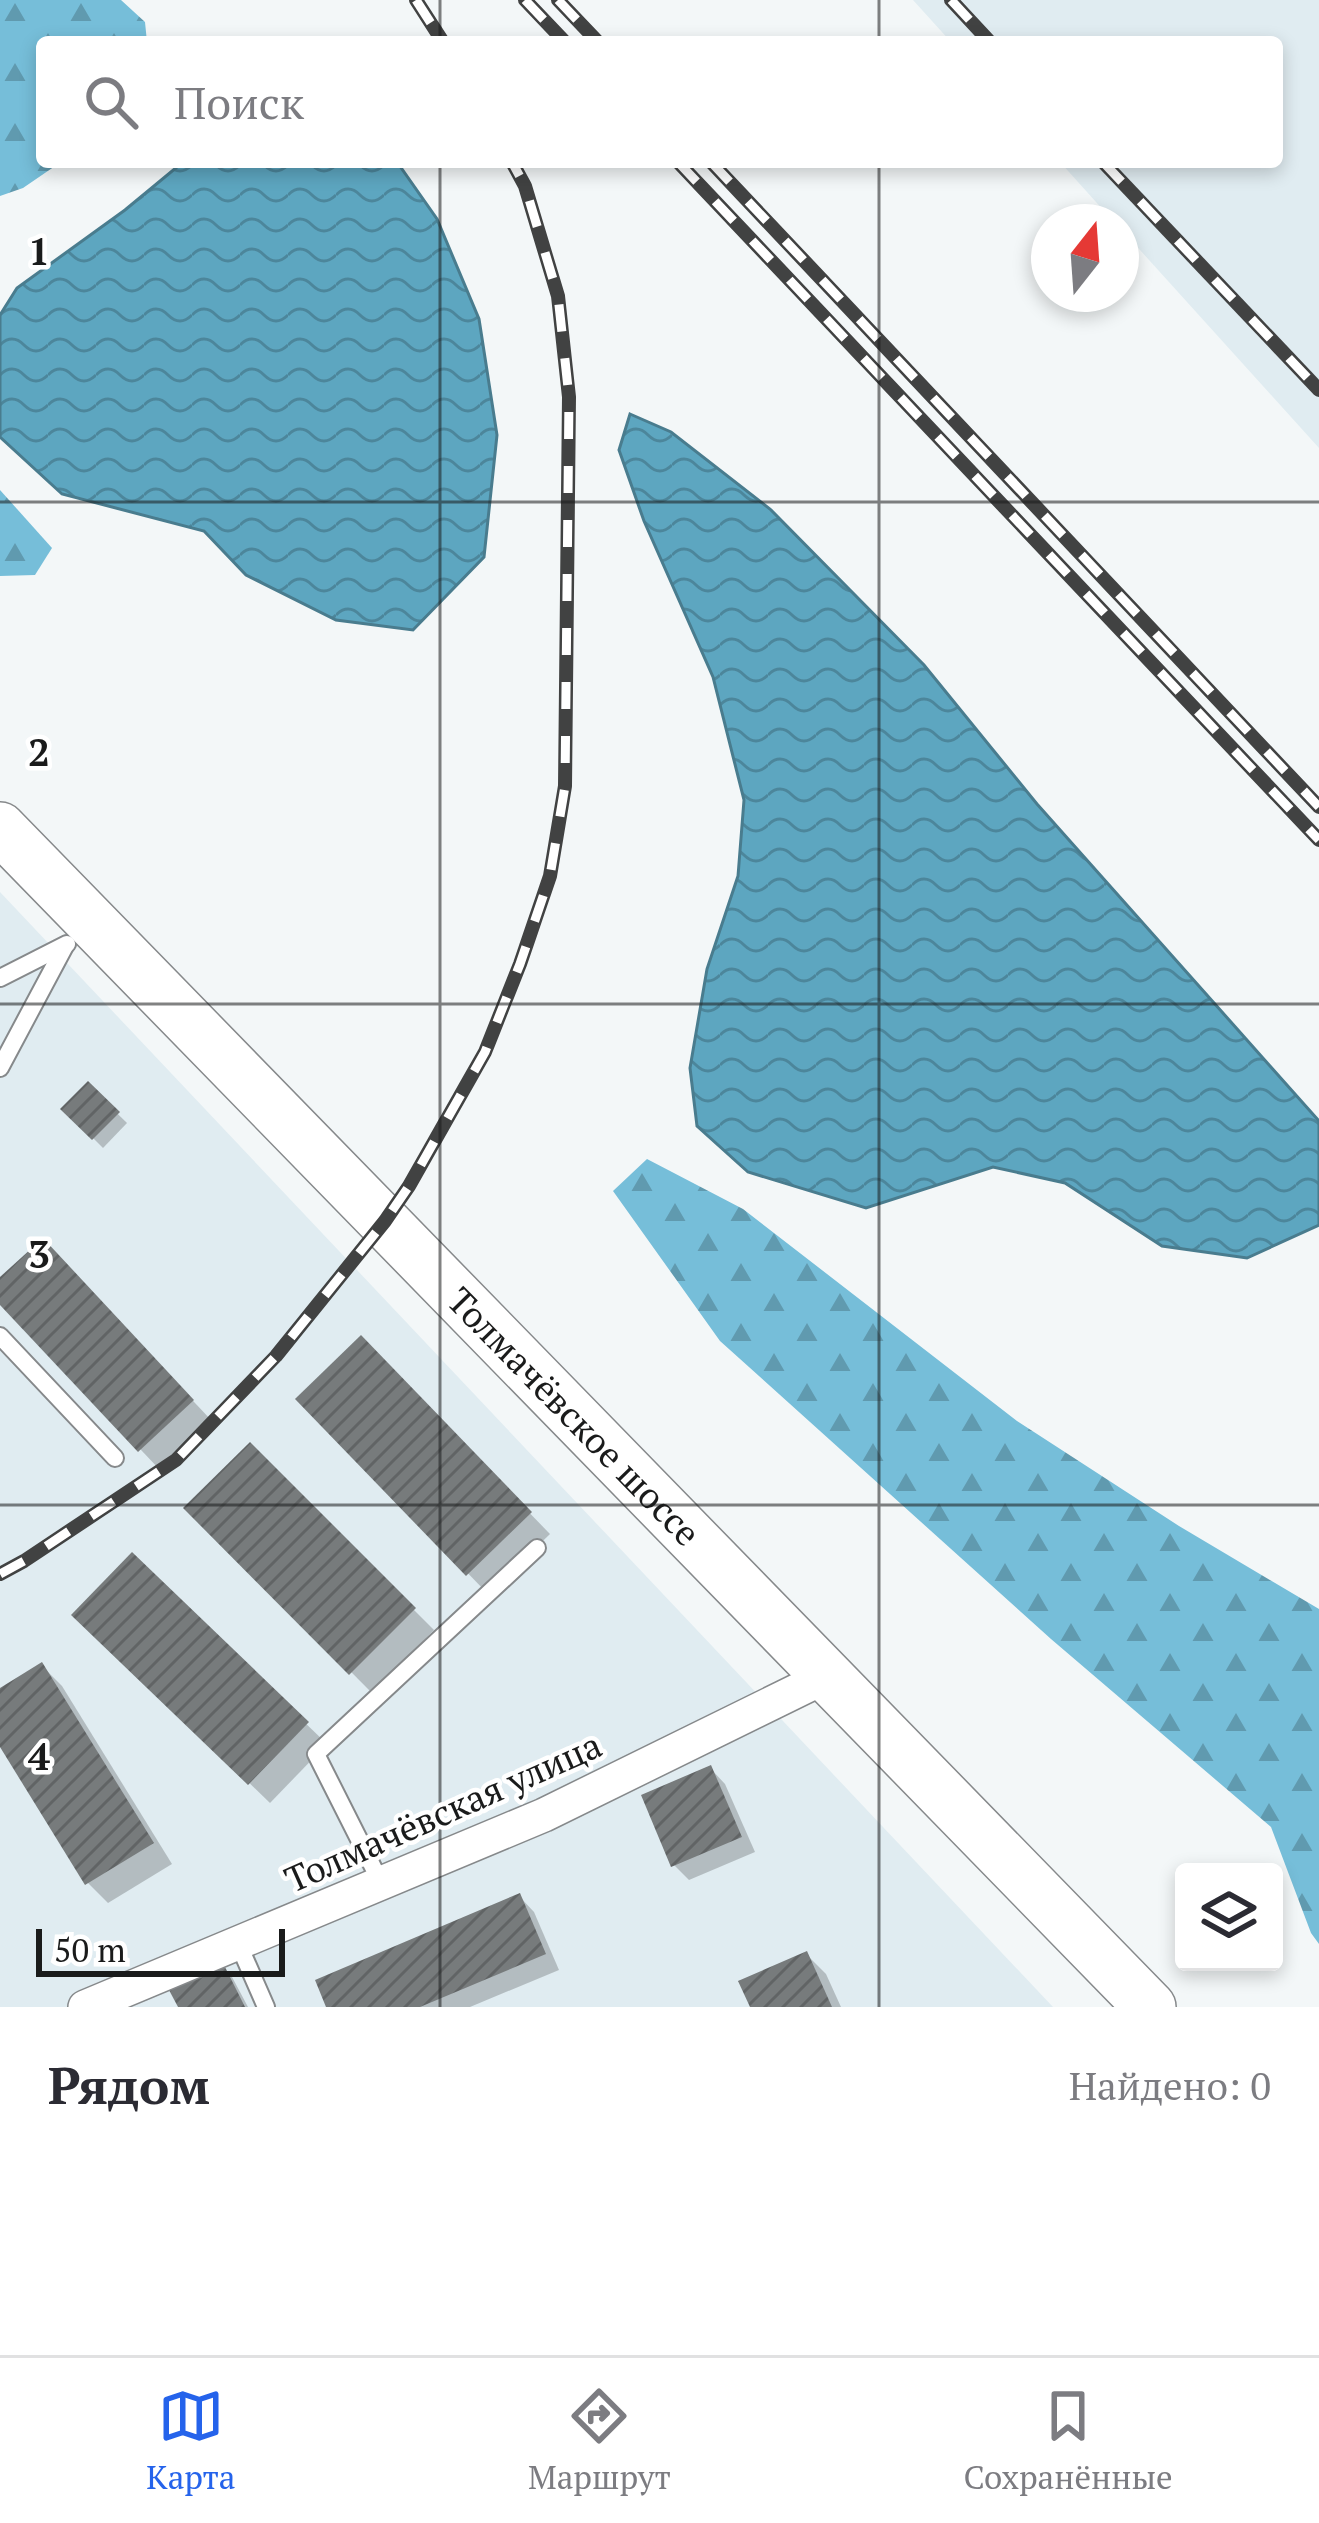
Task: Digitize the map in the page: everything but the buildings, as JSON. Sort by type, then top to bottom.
[{"type":"main road","name":"Толмачёвское шоссе","points":[[0,828],[83,937],[827,1676],[1150,2007]]},
{"type":"street","name":"Толмачёвская улица","points":[[85,2007],[544,1815],[827,1676]]},
{"type":"lane","points":[[0,978],[83,937]]},
{"type":"lane","points":[[0,1068],[83,937]]},
{"type":"lane","points":[[0,1336],[115,1458]]},
{"type":"lane","points":[[381,1883],[316,1754],[537,1548]]},
{"type":"lane","points":[[238,1943],[266,2007]]},
{"type":"shaded area","points":[[913,0],[1319,0],[1319,448],[1139,249],[1139,204],[1098,204],[1065,168],[1283,168],[1283,36],[946,36]]},
{"type":"shaded area","points":[[0,892],[1053,2007],[0,2007]]},
{"type":"green space","points":[[0,0],[121,0],[145,22],[146,36],[36,36],[36,168],[52,168],[23,188],[0,196]]},
{"type":"green space","points":[[0,490],[52,548],[35,575],[0,576]]},
{"type":"green space","points":[[647,1159],[743,1209],[1017,1421],[1319,1609],[1319,1944],[1271,1827],[1051,1639],[720,1341],[613,1191]]},
{"type":"water","points":[[176,168],[401,168],[437,219],[479,319],[497,435],[484,557],[413,630],[336,620],[246,575],[204,531],[62,494],[0,437],[0,315],[17,288]]},
{"type":"water","points":[[630,414],[671,432],[770,509],[924,665],[1037,804],[1319,1121],[1319,1225],[1247,1258],[1162,1246],[1065,1183],[993,1167],[866,1208],[748,1172],[697,1126],[690,1068],[707,969],[738,876],[744,800],[713,677],[644,521],[619,450]]},
{"type":"railway","points":[[416,0],[439,36]]},
{"type":"railway","points":[[525,0],[559,36]]},
{"type":"railway","points":[[558,0],[592,36]]},
{"type":"railway","points":[[951,0],[984,36]]},
{"type":"railway","points":[[0,1574],[176,1460],[276,1356],[409,1186],[485,1052],[520,964],[550,876],[565,786],[569,397],[558,296],[515,168]]},
{"type":"railway","points":[[684,168],[1319,840]]},
{"type":"railway","points":[[717,168],[1319,807]]},
{"type":"railway","points":[[1109,168],[1319,390]]}]
